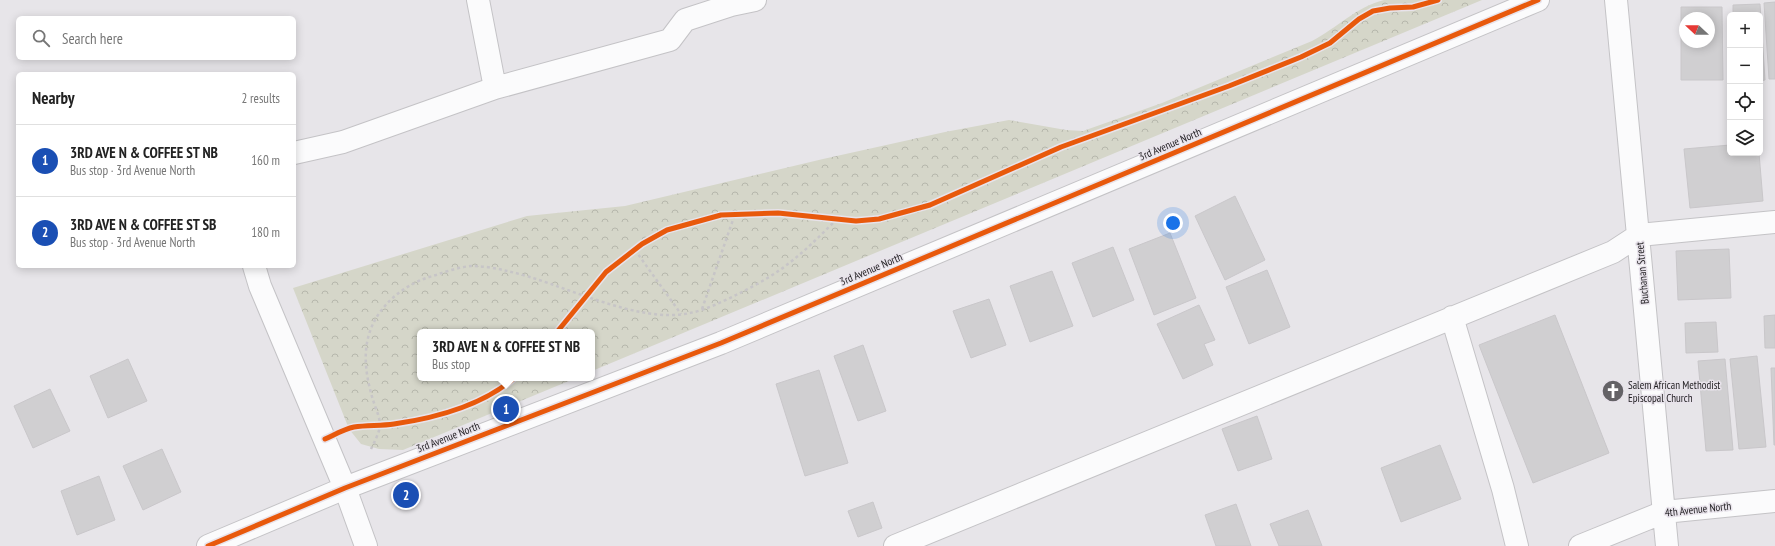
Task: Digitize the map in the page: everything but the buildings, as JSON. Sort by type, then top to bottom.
[{"type":"street","points":[[478,0],[495,88]]},
{"type":"street","points":[[296,153],[343,142],[495,88],[670,40],[685,20],[731,5],[755,0]]},
{"type":"street","name":"3rd Avenue North","points":[[208,546],[345,488],[728,340],[1538,0]]},
{"type":"street","name":"Buchanan Street","points":[[1616,0],[1667,546]]},
{"type":"street","points":[[895,546],[1613,252],[1639,235],[1775,222]]},
{"type":"street","points":[[255,268],[260,286],[345,488],[366,546]]},
{"type":"street","points":[[1452,317],[1503,489],[1517,546]]},
{"type":"street","name":"4th Avenue North","points":[[1580,546],[1664,512],[1775,501]]},
{"type":"path","points":[[702,309],[738,214],[728,214]]},
{"type":"path","points":[[380,425],[365,368],[365,350],[369,334],[379,314],[391,300],[407,287],[425,278],[471,266],[495,268],[521,274],[636,311],[667,316],[690,313],[722,302],[783,268],[809,246],[834,219],[843,219]]},
{"type":"path","points":[[634,250],[681,314]]},
{"type":"path","points":[[582,302],[592,290]]},
{"type":"path","points":[[374,426],[388,424]]},
{"type":"green space","points":[[1384,0],[1482,0],[595,370],[595,329],[417,329],[417,381],[569,381],[403,450],[379,449],[361,444],[349,429],[293,288],[527,216],[625,206],[945,132],[1009,120],[1066,130],[1083,131],[1162,103],[1312,41],[1374,3]]},
{"type":"cycle path","points":[[559,329],[606,272],[642,244],[667,230],[721,215],[778,213],[856,221],[879,219],[930,205],[1061,147],[1229,86],[1301,57],[1330,43],[1359,19],[1373,11],[1390,8],[1413,7],[1438,0]]},
{"type":"cycle path","points":[[208,546],[345,488],[721,343],[1538,0]]},
{"type":"cycle path","points":[[325,439],[354,427],[389,425],[442,414],[488,396],[510,381]]},
{"type":"place","name":"Salem African Methodist Episcopal Church","points":[[1613,391]]},
{"type":"place","name":"3RD AVE N & COFFEE ST NB","points":[[506,409]]},
{"type":"place","name":"3RD AVE N & COFFEE ST SB","points":[[406,495]]}]
